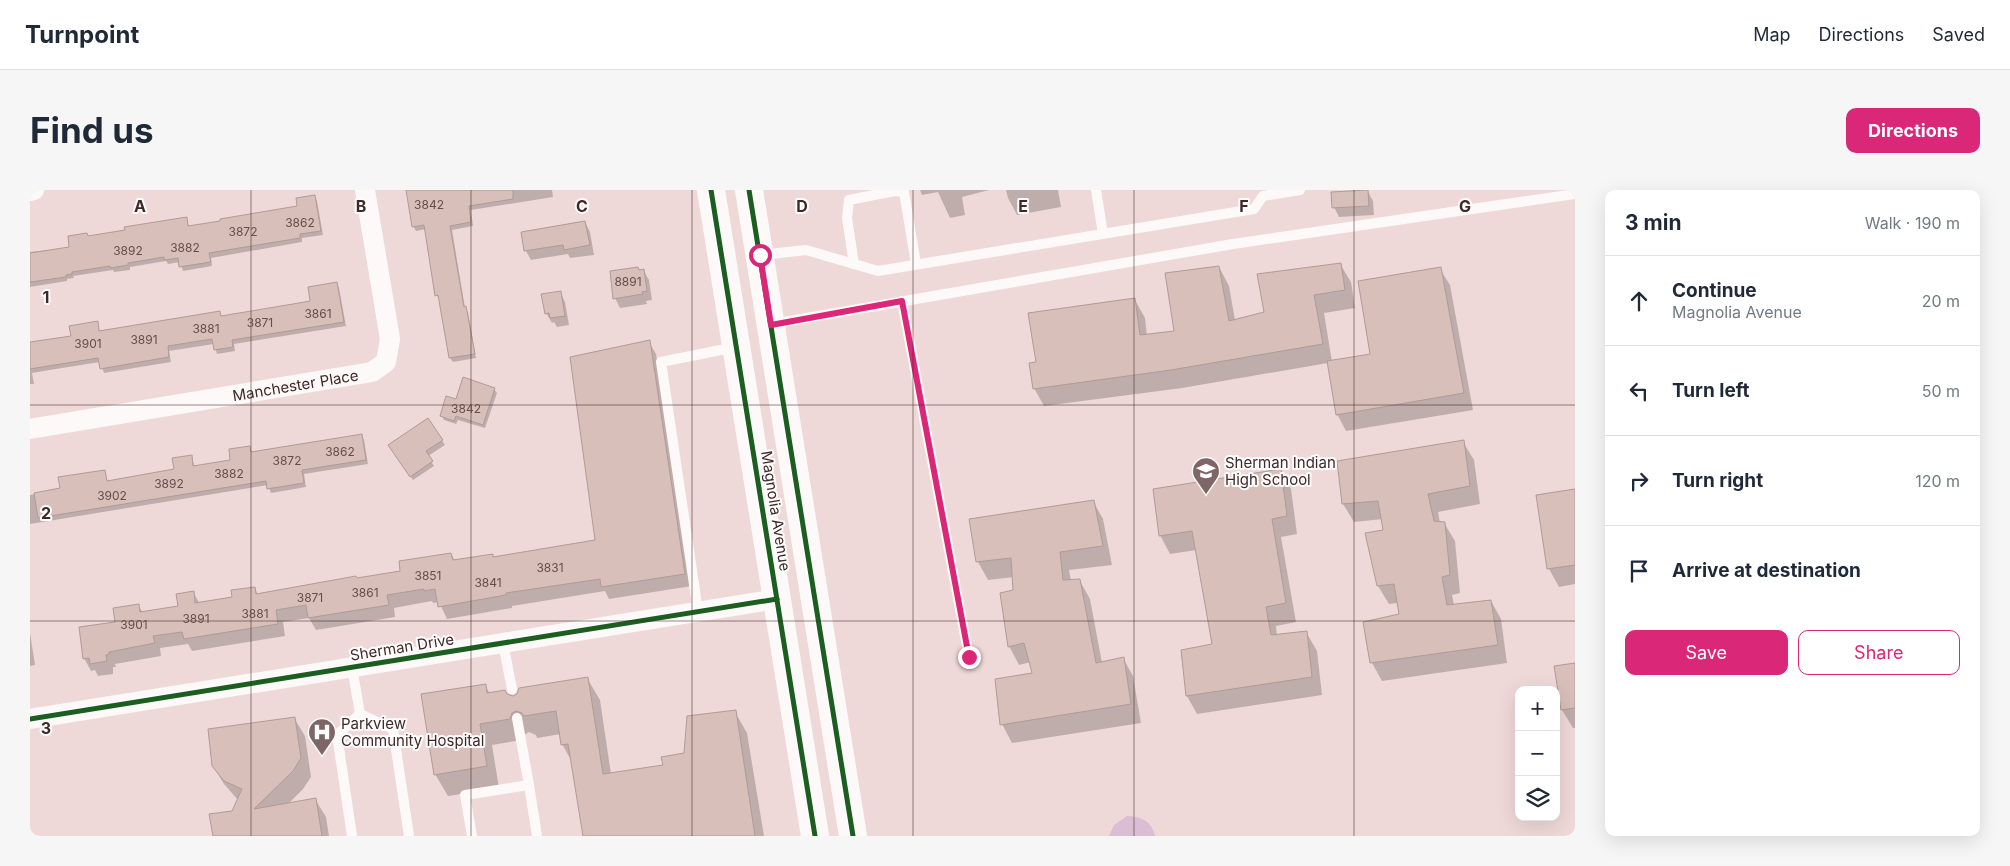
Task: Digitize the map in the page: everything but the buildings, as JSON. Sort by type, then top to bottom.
[{"type":"main road","name":"Magnolia Avenue","points":[[711,190],[816,836]]},
{"type":"main road","name":"Magnolia Avenue","points":[[749,190],[852,836]]},
{"type":"street","points":[[30,191],[34,190]]},
{"type":"street","name":"Manchester Place","points":[[30,429],[372,372],[386,362],[390,339],[365,190]]},
{"type":"street","name":"Sherman Drive","points":[[30,719],[777,599]]},
{"type":"lane","points":[[1096,190],[1103,234]]},
{"type":"lane","points":[[760,255],[806,250],[878,271],[1254,209],[1262,193],[1300,190]]},
{"type":"lane","points":[[854,264],[847,218],[849,200],[894,191],[904,192],[916,264]]},
{"type":"lane","points":[[771,325],[1233,244],[1575,194]]},
{"type":"lane","points":[[902,301],[969,657]]},
{"type":"lane","points":[[698,611],[661,362],[737,347]]},
{"type":"lane","points":[[503,643],[512,689]]},
{"type":"lane","points":[[352,667],[360,714]]},
{"type":"lane","points":[[352,836],[337,735],[360,714]]},
{"type":"lane","points":[[360,714],[393,729],[410,836]]},
{"type":"lane","points":[[517,718],[537,836]]},
{"type":"lane","points":[[472,836],[465,795],[529,785]]},
{"type":"shaded area","points":[[1127,816],[1137,817],[1146,821],[1154,831],[1155,836],[1109,836],[1114,825]]},
{"type":"cycle path","points":[[711,190],[815,836]]},
{"type":"cycle path","points":[[749,190],[853,836]]},
{"type":"cycle path","points":[[30,719],[777,599]]},
{"type":"place","name":"Sherman Indian High School","points":[[1206,495]]},
{"type":"place","name":"Parkview Community Hospital","points":[[322,756]]},
{"type":"route","points":[[760,255],[771,325],[902,301],[969,657]]}]
